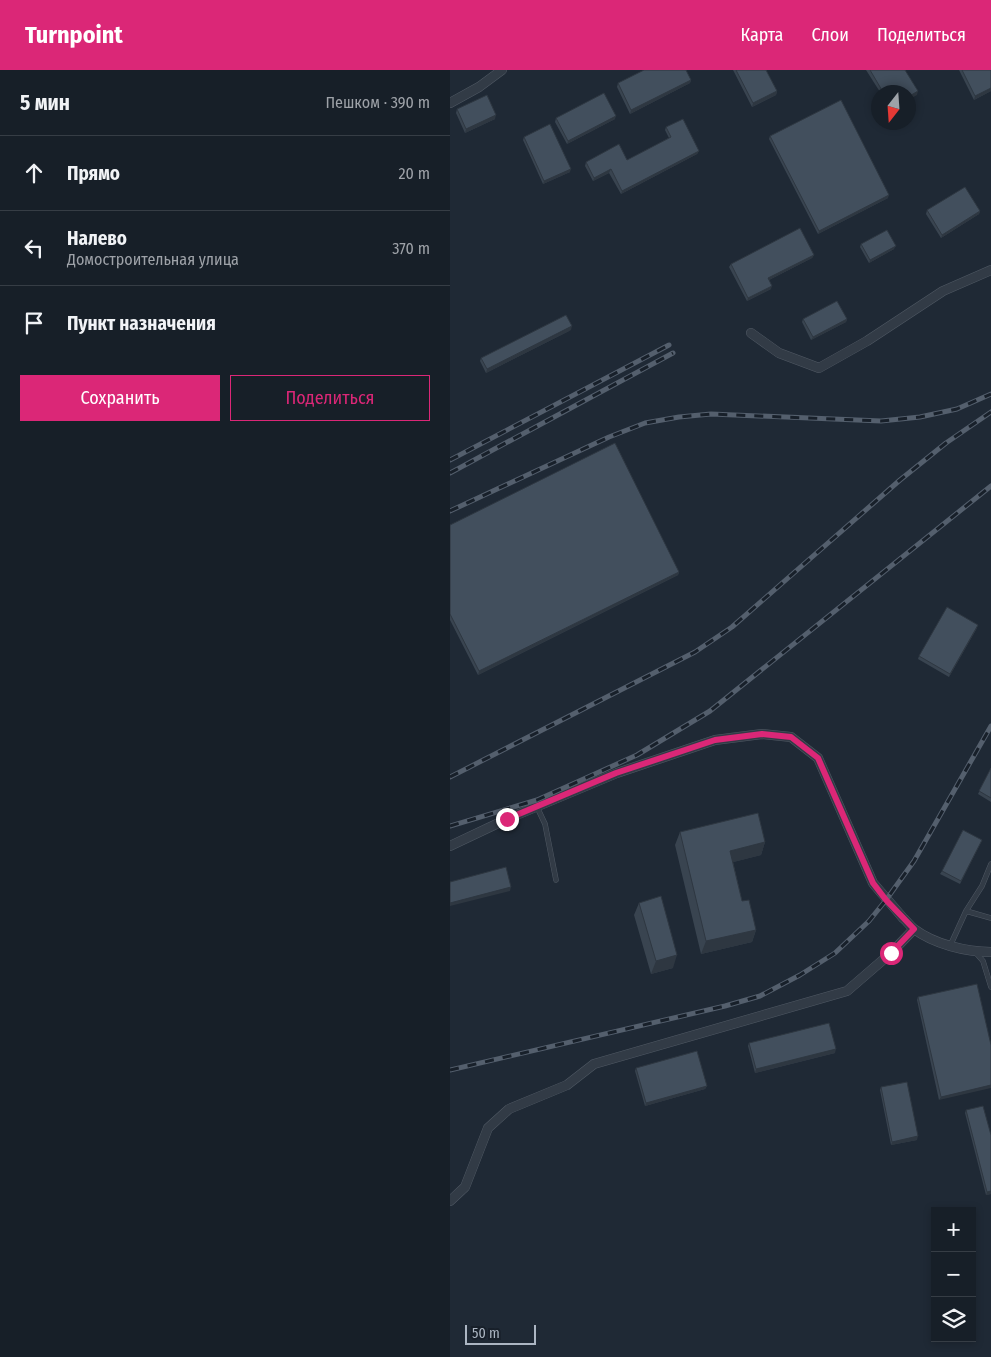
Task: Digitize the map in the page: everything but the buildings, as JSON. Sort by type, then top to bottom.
[{"type":"street","points":[[450,102],[480,87],[502,70]]},
{"type":"street","points":[[751,333],[779,353],[819,368],[867,341],[943,291],[991,270]]},
{"type":"street","points":[[450,846],[616,773],[715,740],[762,734],[791,737],[818,758],[873,883],[886,900],[914,929],[933,939],[950,946],[975,952],[991,952]]},
{"type":"street","points":[[450,1201],[466,1187],[488,1128],[509,1109],[567,1085],[594,1064],[847,991],[891,953],[914,929]]},
{"type":"lane","points":[[537,807],[544,824],[556,880]]},
{"type":"lane","points":[[950,946],[966,911],[982,886],[991,864]]},
{"type":"lane","points":[[966,911],[991,918]]},
{"type":"lane","points":[[975,952],[983,961],[991,987]]},
{"type":"railway","points":[[450,460],[669,345]]},
{"type":"railway","points":[[450,473],[673,353]]},
{"type":"railway","points":[[450,511],[609,437],[645,423],[711,414],[881,421],[920,417],[957,409],[991,394]]},
{"type":"railway","points":[[450,777],[695,652],[732,627],[900,480],[946,443],[991,412]]},
{"type":"railway","points":[[450,826],[537,800],[637,755],[710,711],[991,486]]},
{"type":"railway","points":[[450,1070],[725,1006],[760,996],[800,975],[835,953],[869,921],[914,861],[991,726]]},
{"type":"route","points":[[507,819],[616,773],[715,740],[762,734],[791,737],[818,758],[873,883],[886,900],[914,929],[891,953]]}]
